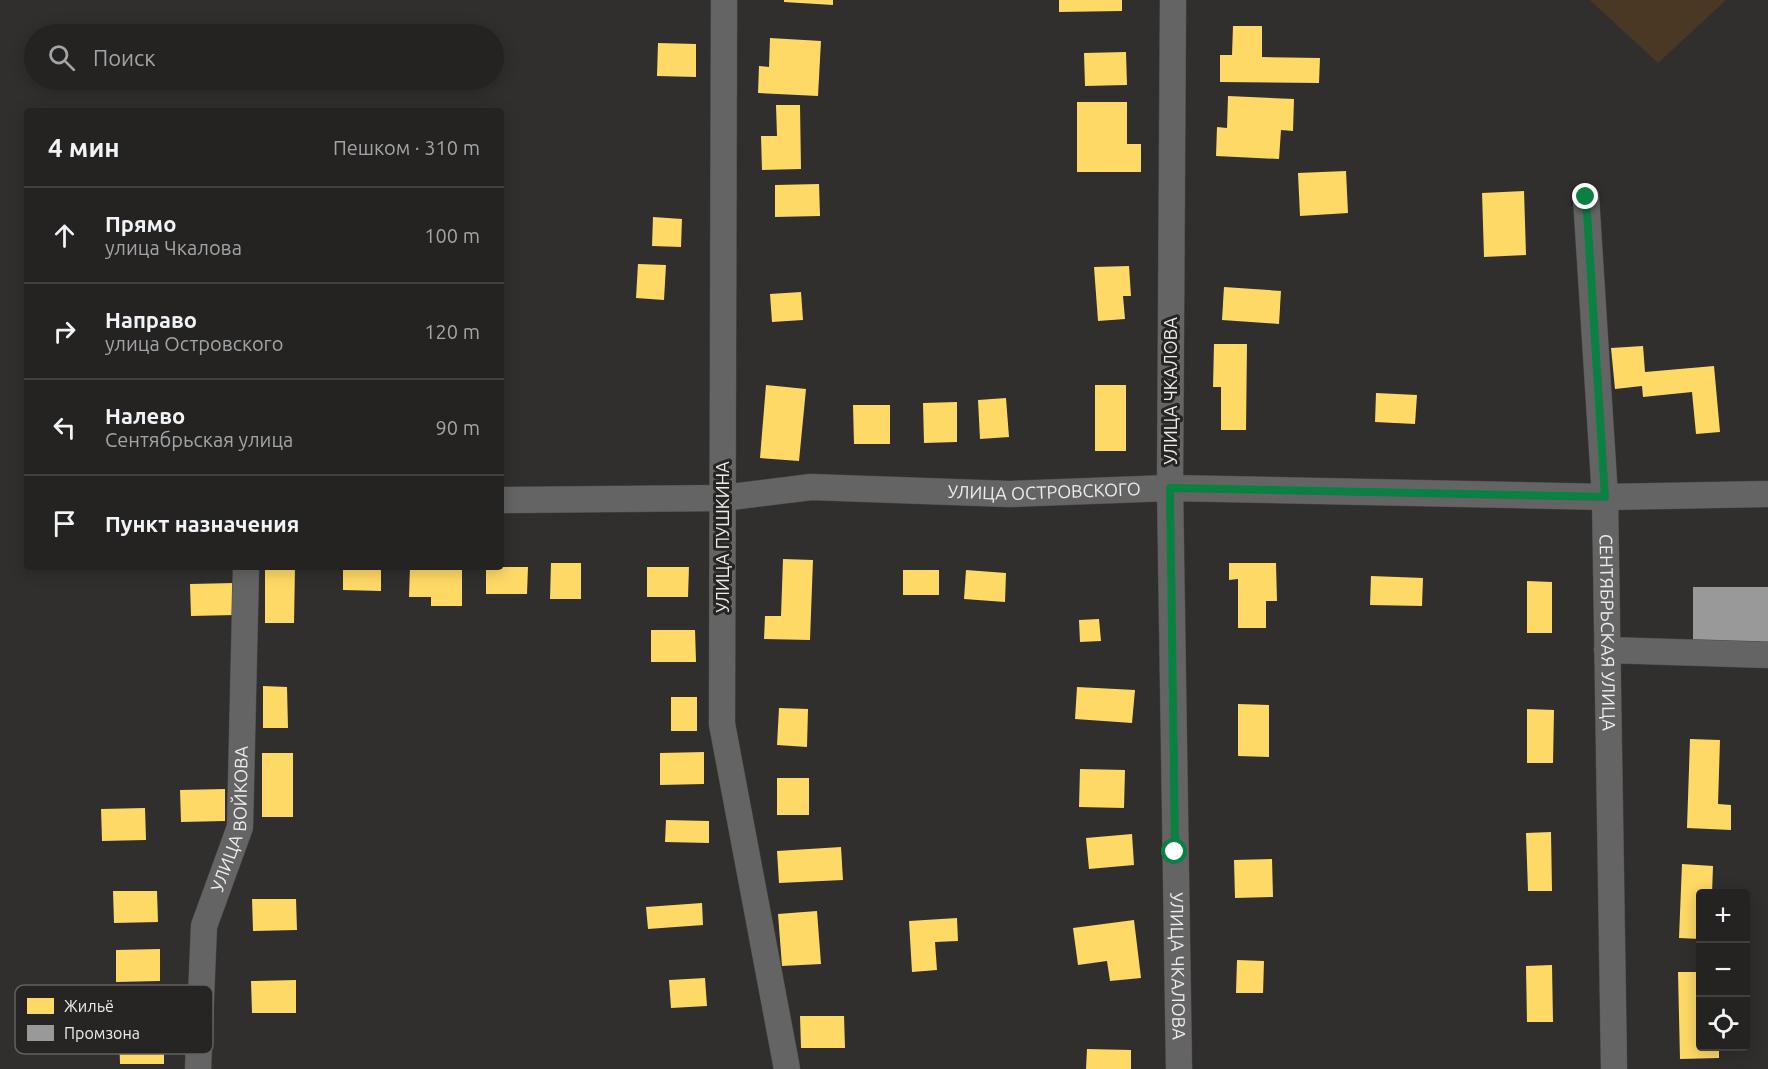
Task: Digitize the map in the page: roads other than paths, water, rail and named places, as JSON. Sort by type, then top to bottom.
[{"type":"street","name":"УЛИЦА ПУШКИНА","points":[[724,0],[722,724],[787,1069]]},
{"type":"street","name":"УЛИЦА ЧКАЛОВА","points":[[1173,0],[1170,488],[1179,1069]]},
{"type":"street","name":"СЕНТЯБРЬСКАЯ УЛИЦА","points":[[1586,197],[1605,497],[1614,1069]]},
{"type":"street","name":"УЛИЦА ОСТРОВСКОГО","points":[[504,500],[723,498],[811,487],[1009,494],[1170,488],[1605,497],[1768,494]]},
{"type":"street","name":"УЛИЦА ВОЙКОВА","points":[[202,985],[204,926],[240,827],[246,570]]},
{"type":"street","points":[[1607,650],[1768,655]]},
{"type":"street","name":"УЛИЦА ВОЙКОВА","points":[[198,1069],[199,1054]]}]
